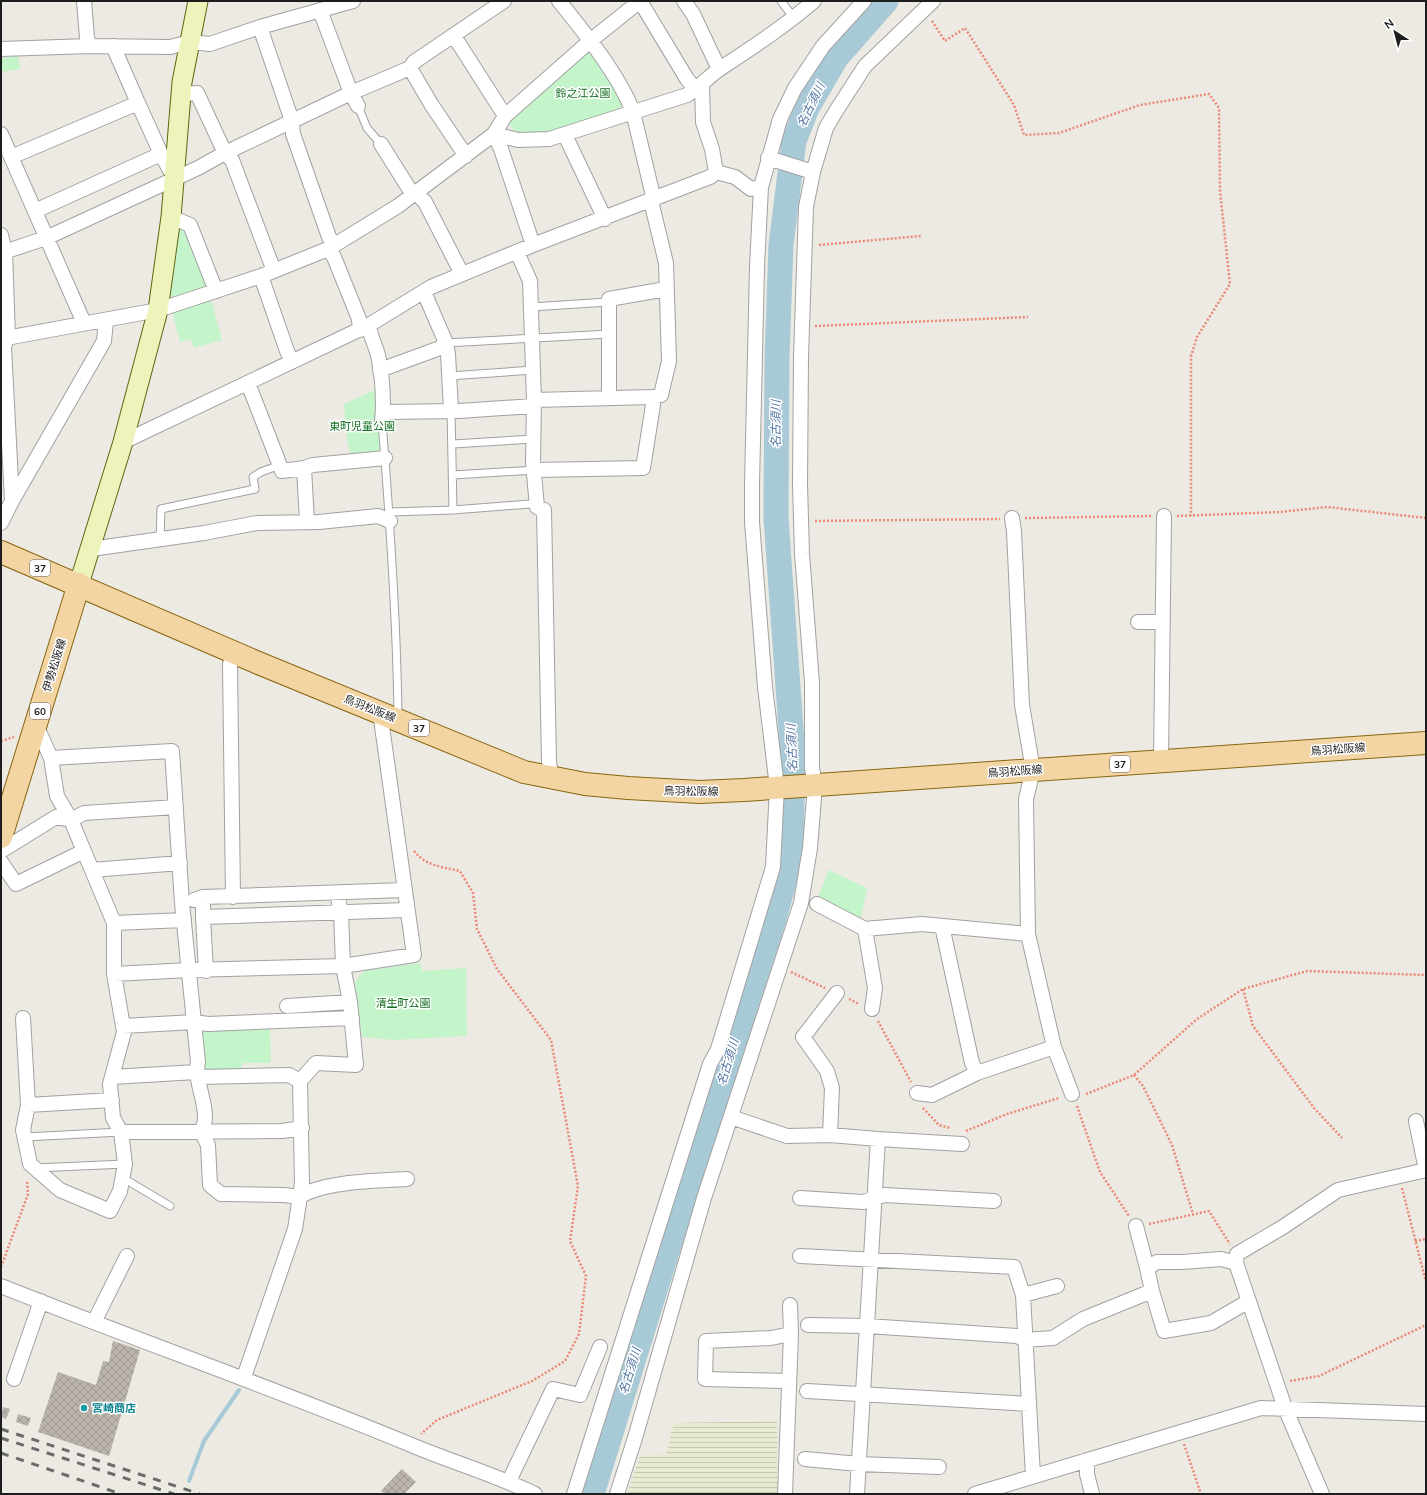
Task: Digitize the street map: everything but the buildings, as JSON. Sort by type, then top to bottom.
[{"type":"main road","name":"鳥羽松阪線","points":[[1,552],[79,584],[236,653],[524,772],[621,788],[700,792],[1426,743]]},
{"type":"main road","name":"伊勢松阪線","points":[[1,838],[79,584]]},
{"type":"street","points":[[84,1],[87,38],[90,46]]},
{"type":"street","points":[[79,584],[91,549],[122,442],[158,310],[171,217],[182,94],[198,1]]},
{"type":"street","points":[[1,49],[90,46],[170,47],[190,42],[210,44],[260,27],[353,1]]},
{"type":"street","points":[[3,253],[46,238],[175,179],[225,153],[351,93],[410,68],[414,62],[504,1]]},
{"type":"street","points":[[260,27],[292,121],[293,134],[329,237],[334,257],[359,319],[370,335],[377,353],[380,370],[382,417],[609,397],[653,397],[661,395],[669,361],[666,263],[633,112],[629,101],[590,41],[558,1]]},
{"type":"street","points":[[5,338],[84,323],[106,321],[120,316],[158,310],[261,276],[331,247],[414,194],[494,134],[505,116],[590,41],[640,1],[687,79],[699,87],[703,122],[712,149],[716,172]]},
{"type":"street","points":[[684,1],[693,14],[719,69]]},
{"type":"street","points":[[494,134],[518,140],[549,139],[687,95],[699,87],[719,69],[794,18],[814,1]]},
{"type":"street","points":[[574,1494],[708,1072],[718,1049],[773,867],[777,787],[765,687],[752,522],[756,291],[760,187],[780,119],[795,88],[823,46],[864,1]]},
{"type":"street","points":[[617,1494],[635,1438],[704,1198],[801,903],[810,848],[815,785],[812,768],[812,683],[802,554],[800,484],[801,357],[806,206],[813,172],[826,128],[865,66],[933,1]]},
{"type":"street","points":[[320,10],[351,93],[358,106]]},
{"type":"street","points":[[454,36],[505,116]]},
{"type":"street","points":[[113,46],[161,154],[175,179]]},
{"type":"street","points":[[410,68],[431,104],[466,156]]},
{"type":"street","points":[[182,94],[197,93],[225,153],[232,160],[274,271]]},
{"type":"street","points":[[11,157],[138,104]]},
{"type":"street","points":[[1,134],[84,323]]},
{"type":"street","points":[[494,134],[501,149],[532,245]]},
{"type":"street","points":[[565,135],[605,219]]},
{"type":"street","points":[[382,144],[414,194],[425,202],[462,274]]},
{"type":"street","points":[[35,211],[161,154]]},
{"type":"street","points":[[768,158],[813,172]]},
{"type":"street","points":[[716,172],[735,177],[751,189],[760,187]]},
{"type":"street","points":[[122,442],[365,327],[424,292],[462,274],[532,245],[605,219],[710,177],[716,172]]},
{"type":"street","points":[[171,217],[190,225],[216,291]]},
{"type":"street","points":[[1,235],[3,253],[5,338],[5,423],[12,501]]},
{"type":"street","points":[[517,252],[530,281],[533,338],[534,438],[537,507],[544,510],[549,761],[551,777]]},
{"type":"street","points":[[261,276],[286,351],[292,362]]},
{"type":"street","points":[[609,397],[609,299],[666,289]]},
{"type":"street","points":[[424,292],[446,343],[451,410]]},
{"type":"street","points":[[1,523],[12,501],[104,341],[106,321]]},
{"type":"street","points":[[380,370],[440,348],[446,343]]},
{"type":"street","points":[[248,383],[282,471],[304,468],[313,465],[385,458]]},
{"type":"street","points":[[535,470],[643,468],[653,397]]},
{"type":"street","points":[[304,468],[307,522]]},
{"type":"street","points":[[91,549],[160,540],[257,523],[307,522],[378,516],[390,517]]},
{"type":"street","points":[[1160,761],[1164,516]]},
{"type":"street","points":[[1012,518],[1014,531],[1022,705],[1033,770],[1026,799],[1028,934],[1054,1047],[1072,1094]]},
{"type":"street","points":[[1138,622],[1162,622]]},
{"type":"street","points":[[233,897],[230,664],[236,653]]},
{"type":"street","points":[[114,974],[189,970],[206,971],[343,966],[414,955],[398,849],[389,715]]},
{"type":"street","points":[[23,1018],[28,1106],[23,1130],[33,1166],[60,1190],[110,1210],[120,1192],[125,1164],[121,1132],[114,1118],[110,1084],[124,1032],[114,974],[114,923],[71,820],[57,796],[50,758],[36,725]]},
{"type":"street","points":[[50,758],[172,751],[182,903],[198,1062],[197,1075],[205,1119],[201,1131],[208,1145],[210,1185],[221,1194],[284,1195],[299,1197],[309,1191],[364,1181],[407,1179]]},
{"type":"street","points":[[1,851],[56,817],[71,820],[84,813],[176,807]]},
{"type":"street","points":[[1,862],[16,884],[84,851]]},
{"type":"street","points":[[92,870],[180,863]]},
{"type":"street","points":[[182,903],[203,897],[404,890]]},
{"type":"street","points":[[244,1377],[295,1229],[302,1183],[300,1081],[316,1063],[356,1064],[350,1002],[343,966],[341,912],[337,893]]},
{"type":"street","points":[[203,897],[206,971]]},
{"type":"street","points":[[817,904],[865,929],[922,924],[1028,934]]},
{"type":"street","points":[[203,918],[406,910]]},
{"type":"street","points":[[114,923],[184,920]]},
{"type":"street","points":[[942,926],[972,1062],[977,1073]]},
{"type":"street","points":[[865,929],[875,988],[872,1009]]},
{"type":"street","points":[[830,1135],[832,1088],[827,1071],[803,1037],[837,993]]},
{"type":"street","points":[[287,1006],[350,1002]]},
{"type":"street","points":[[123,1026],[194,1022],[208,1024],[352,1018]]},
{"type":"street","points":[[917,1093],[932,1095],[977,1073],[1054,1047]]},
{"type":"street","points":[[112,1077],[289,1075],[300,1081]]},
{"type":"street","points":[[28,1106],[112,1100]]},
{"type":"street","points":[[731,1117],[787,1136],[830,1135],[878,1139],[962,1138]]},
{"type":"street","points":[[1148,1268],[1157,1262],[1236,1259],[1338,1190],[1426,1170],[1416,1121]]},
{"type":"street","points":[[121,1132],[282,1131],[302,1128]]},
{"type":"street","points":[[857,1494],[878,1139]]},
{"type":"street","points":[[800,1198],[863,1202],[884,1195],[994,1201]]},
{"type":"street","points":[[1136,1226],[1148,1268],[1152,1291],[1164,1331],[1211,1323],[1249,1301]]},
{"type":"street","points":[[94,1322],[127,1256]]},
{"type":"street","points":[[800,1256],[1014,1267],[1023,1295],[1034,1476]]},
{"type":"street","points":[[1236,1259],[1285,1408],[1322,1494]]},
{"type":"street","points":[[1,1286],[244,1377],[509,1482],[535,1494]]},
{"type":"street","points":[[1023,1295],[1057,1286]]},
{"type":"street","points":[[808,1326],[867,1326],[1017,1336],[1025,1340],[1053,1338],[1083,1318],[1152,1291]]},
{"type":"street","points":[[14,1379],[41,1302]]},
{"type":"street","points":[[785,1494],[788,1381],[791,1334],[790,1305]]},
{"type":"street","points":[[788,1381],[705,1379],[706,1341],[771,1338],[791,1334]]},
{"type":"street","points":[[509,1482],[553,1389],[580,1395],[600,1347]]},
{"type":"street","points":[[807,1391],[1029,1404]]},
{"type":"street","points":[[975,1494],[1262,1408],[1426,1414]]},
{"type":"street","points":[[805,1459],[859,1464],[939,1467]]},
{"type":"street","points":[[1087,1460],[1087,1474],[1092,1494]]},
{"type":"lane","points":[[781,1],[794,18]]},
{"type":"lane","points":[[358,106],[367,128],[382,144]]},
{"type":"lane","points":[[531,307],[608,302]]},
{"type":"lane","points":[[446,343],[609,334]]},
{"type":"lane","points":[[449,376],[533,370]]},
{"type":"lane","points":[[451,410],[453,444],[453,510]]},
{"type":"lane","points":[[382,417],[390,517],[398,669],[389,715]]},
{"type":"lane","points":[[453,444],[534,438]]},
{"type":"lane","points":[[160,540],[161,509],[255,489],[253,477],[261,472],[280,466]]},
{"type":"lane","points":[[453,475],[535,470]]},
{"type":"lane","points":[[390,517],[530,504],[537,507]]},
{"type":"lane","points":[[25,1137],[121,1132]]},
{"type":"lane","points":[[33,1166],[125,1164]]},
{"type":"lane","points":[[123,1178],[170,1206]]},
{"type":"path","points":[[921,12],[931,18],[944,41],[965,28],[1014,106],[1024,135],[1059,133],[1140,105],[1209,94],[1219,108],[1220,191],[1230,284],[1197,337],[1191,356],[1191,516]]},
{"type":"path","points":[[816,245],[921,236]]},
{"type":"path","points":[[813,320],[815,327],[1028,317]]},
{"type":"path","points":[[813,515],[815,522],[1191,516],[1280,512],[1327,507],[1426,518]]},
{"type":"path","points":[[398,849],[412,848],[421,860],[433,866],[460,871],[473,893],[477,928],[497,969],[551,1040],[578,1186],[570,1241],[586,1276],[579,1334],[565,1361],[532,1381],[437,1420],[410,1444]]},
{"type":"path","points":[[780,967],[872,1009],[917,1093],[923,1108],[939,1125],[954,1130]]},
{"type":"path","points":[[962,1138],[1006,1114],[1072,1094],[1086,1094],[1134,1075],[1198,1019],[1243,989],[1308,971],[1426,975]]},
{"type":"path","points":[[1243,989],[1253,1026],[1314,1108],[1342,1138]]},
{"type":"path","points":[[1134,1075],[1143,1086],[1172,1145],[1193,1214]]},
{"type":"path","points":[[1072,1094],[1100,1172],[1136,1226],[1210,1211],[1236,1259]]},
{"type":"path","points":[[1,1267],[28,1194],[26,1171],[33,1166]]},
{"type":"path","points":[[1398,1176],[1426,1282]]},
{"type":"path","points":[[1415,1241],[1426,1239]]},
{"type":"path","points":[[1277,1383],[1319,1376],[1426,1326]]},
{"type":"path","points":[[1180,1433],[1201,1494]]},
{"type":"green space","name":"鈴之江公園","points":[[585,53],[591,54],[623,104],[621,109],[549,133],[515,133],[509,123]]},
{"type":"green space","points":[[18,56],[20,69],[1,72],[1,58]]},
{"type":"green space","points":[[180,228],[185,229],[208,283],[206,287],[173,299],[171,295]]},
{"type":"green space","points":[[211,299],[222,340],[194,348],[191,339],[180,342],[172,312]]},
{"type":"green space","name":"東町児童公園","points":[[375,390],[382,457],[351,458],[346,432],[344,404]]},
{"type":"green space","points":[[829,870],[867,888],[861,918],[818,897]]},
{"type":"green space","name":"清生町公園","points":[[420,963],[422,971],[466,968],[467,1036],[394,1040],[362,1037],[355,982],[364,971]]},
{"type":"green space","points":[[270,1027],[271,1063],[243,1063],[240,1069],[203,1070],[200,1033],[210,1029]]},
{"type":"green space","points":[[777,1421],[777,1494],[627,1494],[640,1456],[666,1454],[674,1423]]},
{"type":"waterway","name":"名古須川","points":[[592,1494],[678,1216],[774,919],[785,879],[791,843],[793,757],[776,518],[777,357],[781,245],[794,141],[807,108],[836,58],[886,1]]},
{"type":"waterway","points":[[189,1481],[204,1441],[239,1390]]},
{"type":"railway","points":[[1,1429],[200,1494]]},
{"type":"railway","points":[[1,1438],[174,1494]]},
{"type":"railway","points":[[1,1453],[121,1494]]},
{"type":"place","name":"宮崎商店","points":[[84,1408]]}]
